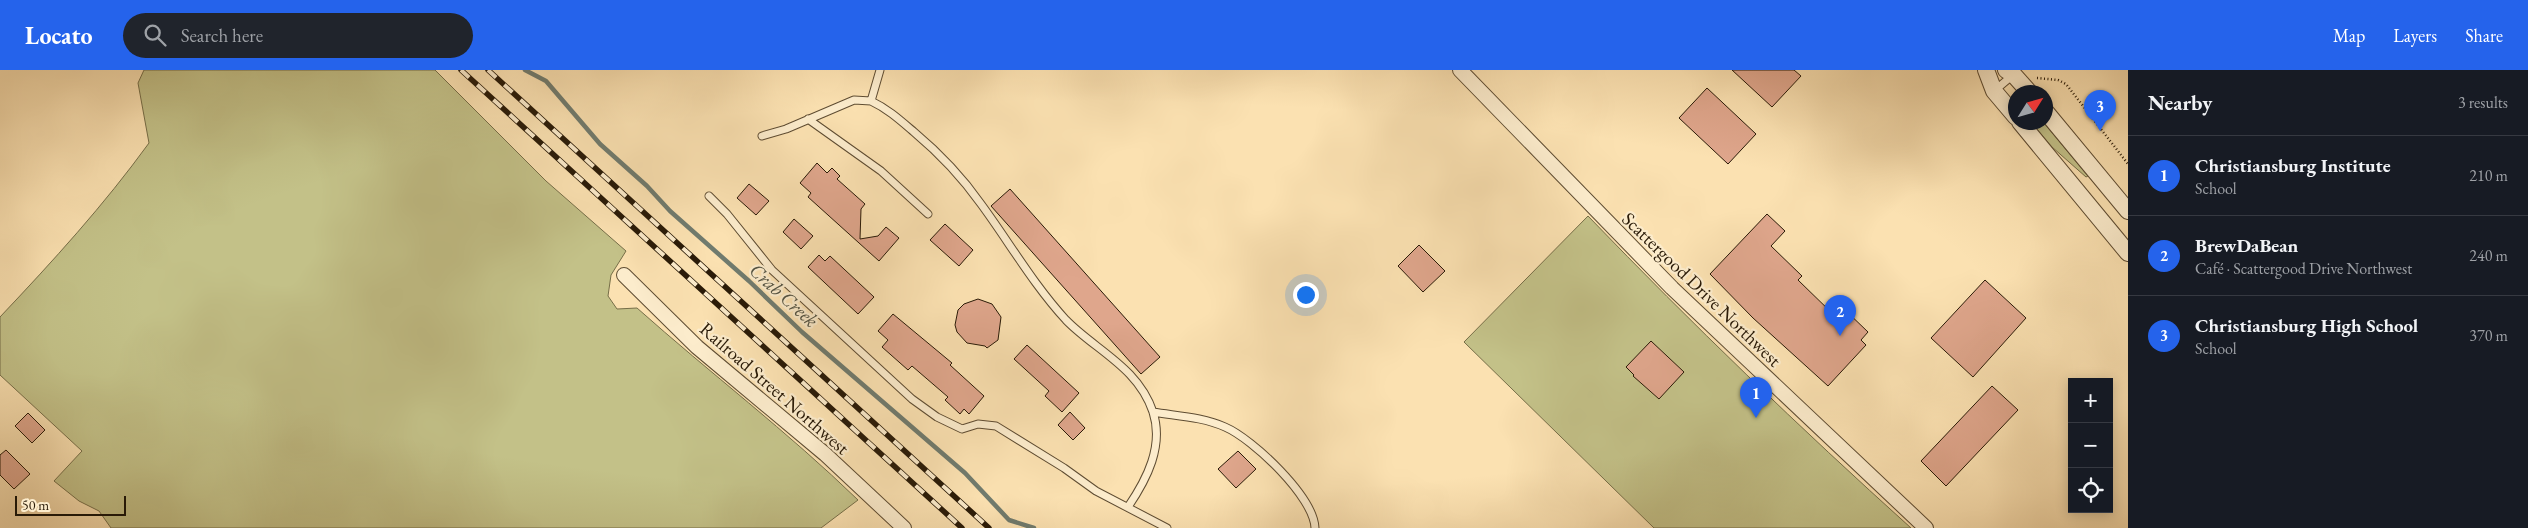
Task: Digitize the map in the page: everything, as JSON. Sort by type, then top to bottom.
[{"type":"street","name":"Scattergood Drive Northwest","points":[[1460,70],[1672,288],[1926,528]]},
{"type":"street","points":[[1986,70],[1994,91],[2008,108]]},
{"type":"street","points":[[2013,71],[2024,85]]},
{"type":"street","points":[[2053,120],[2128,211]]},
{"type":"street","points":[[2027,130],[2128,252]]},
{"type":"street","name":"Railroad Street Northwest","points":[[624,275],[697,347],[825,454],[904,528]]},
{"type":"lane","points":[[871,101],[880,70]]},
{"type":"lane","points":[[1994,91],[2013,71]]},
{"type":"lane","points":[[762,136],[854,100],[871,101],[888,109],[938,152],[980,202],[1040,289],[1067,321],[1106,351],[1136,382],[1153,412],[1156,439],[1152,465],[1128,507]]},
{"type":"lane","points":[[808,119],[880,171],[928,214]]},
{"type":"lane","points":[[709,196],[727,214],[772,270],[912,399],[938,417],[962,429],[978,424],[996,426],[1064,468],[1096,491],[1166,528]]},
{"type":"lane","points":[[1153,412],[1209,421],[1227,427],[1246,440],[1295,488],[1307,504],[1314,519],[1315,528]]},
{"type":"path","points":[[2033,76],[2058,80],[2066,84],[2128,164]]},
{"type":"shaded area","points":[[144,70],[435,70],[546,181],[626,251],[611,275],[608,296],[617,309],[637,308],[804,450],[858,500],[821,528],[111,528],[99,511],[79,501],[54,481],[82,451],[0,375],[0,317],[78,232],[149,143],[138,83]]},
{"type":"shaded area","points":[[2038,130],[2050,130],[2088,176],[2086,177],[2052,147]]},
{"type":"shaded area","points":[[1588,216],[1747,375],[1911,528],[1654,528],[1464,342]]},
{"type":"building","points":[[1732,70],[1794,70],[1801,76],[1772,107]]},
{"type":"building","points":[[1707,88],[1756,134],[1728,164],[1679,118]]},
{"type":"building","points":[[817,163],[827,173],[832,168],[840,176],[837,179],[865,204],[861,209],[860,239],[878,236],[886,227],[899,238],[879,261],[808,197],[811,193],[800,183]]},
{"type":"building","points":[[749,184],[769,201],[756,215],[737,198]]},
{"type":"building","points":[[1010,189],[1160,357],[1141,374],[991,206]]},
{"type":"building","points":[[1767,214],[1785,231],[1771,246],[1802,276],[1798,280],[1835,316],[1843,308],[1868,332],[1861,340],[1866,345],[1828,386],[1753,318],[1710,274]]},
{"type":"building","points":[[794,219],[813,236],[801,249],[783,232]]},
{"type":"building","points":[[945,224],[973,250],[959,266],[930,240]]},
{"type":"building","points":[[1419,245],[1445,271],[1423,292],[1398,266]]},
{"type":"building","points":[[819,255],[825,261],[830,256],[874,297],[858,314],[808,267]]},
{"type":"building","points":[[1985,280],[2026,318],[1973,377],[1931,338]]},
{"type":"building","points":[[978,299],[992,304],[1001,317],[998,340],[987,348],[967,343],[957,332],[955,325],[958,310],[964,304]]},
{"type":"building","points":[[893,314],[952,363],[950,365],[984,396],[969,414],[964,409],[960,414],[945,400],[948,397],[912,366],[908,370],[882,347],[888,340],[878,331]]},
{"type":"building","points":[[1651,341],[1684,372],[1659,399],[1633,376],[1626,367]]},
{"type":"building","points":[[1027,345],[1079,393],[1062,412],[1045,396],[1049,391],[1014,359]]},
{"type":"building","points":[[1992,386],[2018,410],[1946,486],[1921,461]]},
{"type":"building","points":[[1070,412],[1085,428],[1073,440],[1058,425]]},
{"type":"building","points":[[28,413],[45,430],[32,443],[15,426]]},
{"type":"building","points":[[6,450],[30,474],[14,489],[0,475],[0,455]]},
{"type":"building","points":[[1238,451],[1256,469],[1236,488],[1218,469]]},
{"type":"waterway","name":"Crab Creek","points":[[525,70],[546,81],[600,144],[647,186],[670,211],[749,281],[802,332],[965,473],[1009,520],[1034,528]]},
{"type":"railway","points":[[461,70],[962,528]]},
{"type":"railway","points":[[488,70],[989,528]]},
{"type":"place","name":"Christiansburg High School","points":[[2100,131]]},
{"type":"place","name":"BrewDaBean","points":[[1840,336]]},
{"type":"place","name":"Christiansburg Institute","points":[[1756,418]]}]
